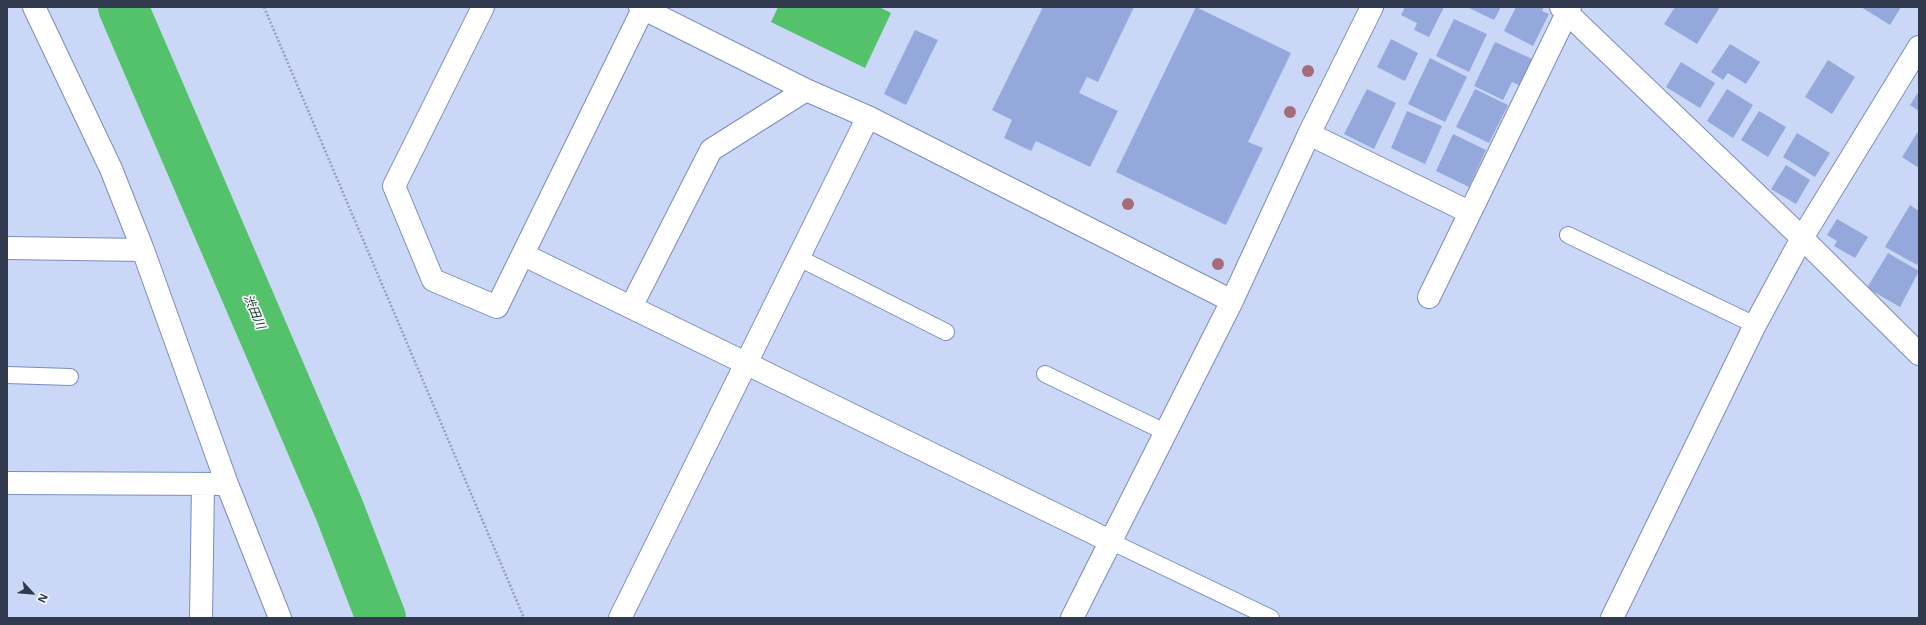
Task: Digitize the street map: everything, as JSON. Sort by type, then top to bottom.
[{"type":"street","points":[[34,7],[111,169],[143,250],[228,484],[280,618]]},
{"type":"street","points":[[483,7],[394,186],[433,280],[497,308],[524,255],[641,8],[806,90],[868,117],[1232,301]]},
{"type":"street","points":[[1072,618],[1112,542],[1165,432],[1232,301],[1309,134],[1372,7]]},
{"type":"street","points":[[1429,297],[1566,9],[1919,354]]},
{"type":"street","points":[[1612,618],[1755,325],[1802,238],[1919,46]]},
{"type":"street","points":[[631,307],[711,150],[806,90]]},
{"type":"street","points":[[620,618],[748,364],[868,117]]},
{"type":"street","points":[[1309,134],[1469,212]]},
{"type":"street","points":[[7,248],[143,250]]},
{"type":"street","points":[[524,255],[1112,542]]},
{"type":"street","points":[[7,483],[228,484]]},
{"type":"street","points":[[201,618],[203,485]]},
{"type":"lane","points":[[1568,236],[1755,325]]},
{"type":"lane","points":[[799,258],[946,332]]},
{"type":"lane","points":[[1045,374],[1165,432]]},
{"type":"lane","points":[[7,375],[70,377]]},
{"type":"lane","points":[[1112,542],[1271,618]]},
{"type":"path","points":[[264,7],[524,618]]},
{"type":"shaded area","points":[[778,7],[879,7],[891,13],[865,68],[771,22]]},
{"type":"building","points":[[1043,7],[1134,7],[1098,82],[1087,77],[1079,93],[1118,111],[1090,167],[1036,141],[1031,151],[1004,138],[1012,120],[992,110]]},
{"type":"building","points":[[1196,7],[1291,53],[1248,142],[1263,148],[1226,225],[1116,172]]},
{"type":"building","points":[[1405,7],[1444,7],[1429,37],[1414,30],[1417,23],[1401,15]]},
{"type":"building","points":[[1467,7],[1501,7],[1494,20]]},
{"type":"building","points":[[1516,7],[1544,7],[1542,11],[1549,14],[1533,46],[1504,31]]},
{"type":"building","points":[[1675,7],[1720,7],[1697,44],[1664,24]]},
{"type":"building","points":[[1861,7],[1901,7],[1890,25]]},
{"type":"building","points":[[1454,19],[1487,34],[1469,72],[1436,56]]},
{"type":"building","points":[[915,30],[938,40],[906,105],[884,94]]},
{"type":"building","points":[[1391,39],[1418,53],[1405,81],[1377,67]]},
{"type":"building","points":[[1495,42],[1532,59],[1519,85],[1512,82],[1503,100],[1474,86]]},
{"type":"building","points":[[1730,44],[1760,62],[1746,84],[1728,73],[1723,80],[1711,72]]},
{"type":"building","points":[[1430,58],[1467,77],[1445,122],[1408,104]]},
{"type":"building","points":[[1828,60],[1855,77],[1832,114],[1805,97]]},
{"type":"building","points":[[1681,62],[1715,83],[1700,108],[1666,87]]},
{"type":"building","points":[[1367,89],[1396,103],[1374,149],[1344,134]]},
{"type":"building","points":[[1475,89],[1508,105],[1489,143],[1456,127]]},
{"type":"building","points":[[1727,89],[1753,105],[1733,138],[1707,121]]},
{"type":"building","points":[[1919,91],[1919,111],[1910,105]]},
{"type":"building","points":[[1407,111],[1442,126],[1425,164],[1391,148]]},
{"type":"building","points":[[1759,111],[1786,127],[1768,157],[1741,140]]},
{"type":"building","points":[[1919,130],[1919,168],[1902,157]]},
{"type":"building","points":[[1797,133],[1830,153],[1815,177],[1783,157]]},
{"type":"building","points":[[1453,134],[1486,150],[1469,187],[1436,171]]},
{"type":"building","points":[[1786,165],[1810,180],[1796,204],[1771,189]]},
{"type":"building","points":[[1910,205],[1919,211],[1919,262],[1917,265],[1885,247]]},
{"type":"building","points":[[1837,219],[1868,237],[1855,258],[1834,246],[1837,241],[1827,235]]},
{"type":"building","points":[[1888,253],[1919,271],[1900,307],[1867,288]]},
{"type":"waterway","name":"渋田川","points":[[123,7],[339,509],[381,618]]}]
